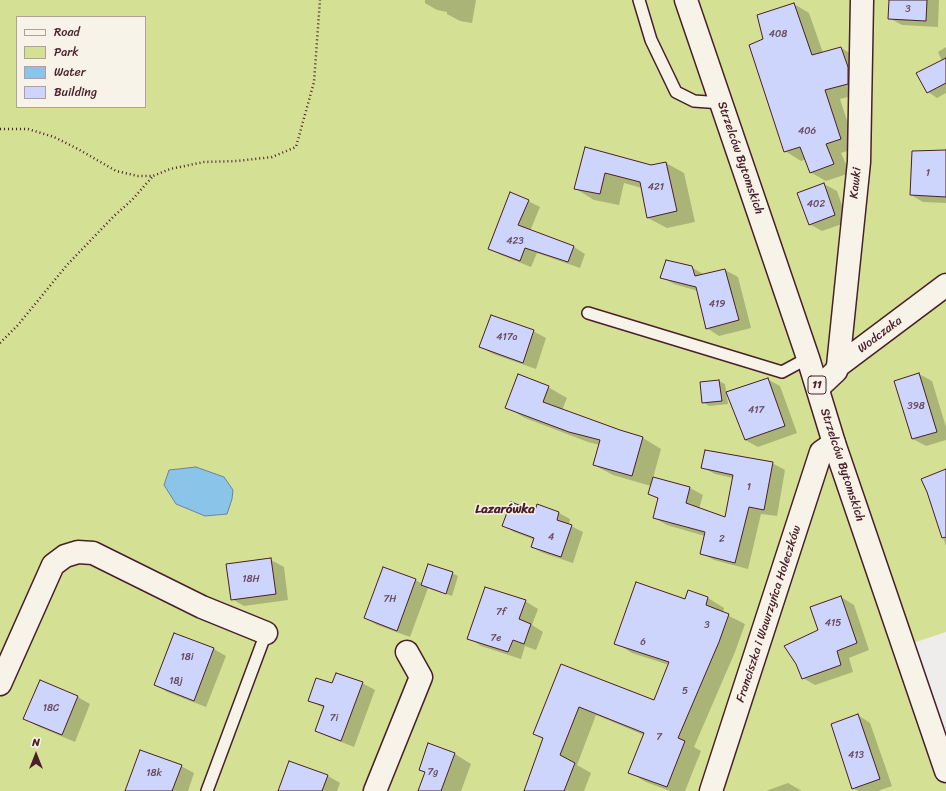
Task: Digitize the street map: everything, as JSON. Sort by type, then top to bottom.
[{"type":"main road","name":"Strzelców Bytomskich","points":[[686,0],[808,358],[834,443],[946,771]]},
{"type":"main road","name":"Kawki","points":[[838,366],[859,162],[862,0]]},
{"type":"main road","name":"Wodczaka","points":[[818,388],[836,371],[838,366],[946,285]]},
{"type":"main road","name":"Franciszka i Wawrzyńca Holeczków","points":[[711,791],[821,452],[834,443]]},
{"type":"main road","points":[[0,684],[53,565],[65,556],[78,552],[93,553],[202,607],[266,633]]},
{"type":"main road","points":[[375,791],[421,677],[406,652]]},
{"type":"lane","points":[[639,0],[651,40],[676,92],[694,101],[722,103]]},
{"type":"lane","points":[[588,313],[782,372],[808,358]]},
{"type":"lane","points":[[207,791],[266,633]]},
{"type":"path","points":[[0,129],[28,129],[54,137],[116,171],[138,176],[153,176],[170,169],[204,162],[237,161],[272,157],[296,147],[314,82],[320,0]]},
{"type":"path","points":[[0,343],[18,325],[67,265],[114,216],[132,200],[153,176]]},
{"type":"green space","points":[[0,0],[946,0],[946,632],[913,643],[946,765],[946,791],[0,791]]},
{"type":"water","points":[[196,467],[224,477],[233,490],[232,499],[227,514],[205,516],[176,504],[164,485],[169,470]]},
{"type":"building","points":[[889,0],[927,0],[926,21],[888,19]]},
{"type":"building","points":[[794,3],[812,55],[841,47],[848,67],[848,84],[825,90],[841,139],[826,144],[834,164],[810,173],[800,147],[784,152],[749,45],[763,39],[757,15]]},
{"type":"building","points":[[946,58],[946,83],[927,93],[916,73]]},
{"type":"building","points":[[585,147],[651,165],[666,162],[677,211],[647,218],[640,182],[605,173],[600,194],[574,189]]},
{"type":"building","points":[[946,150],[946,197],[910,195],[912,151]]},
{"type":"building","points":[[824,183],[835,215],[809,225],[797,193]]},
{"type":"building","points":[[510,192],[529,200],[518,225],[574,246],[568,262],[525,248],[520,261],[488,249]]},
{"type":"building","points":[[666,260],[692,266],[695,276],[725,269],[739,320],[706,329],[696,287],[660,278]]},
{"type":"building","points":[[491,315],[534,330],[523,363],[479,347]]},
{"type":"building","points":[[919,373],[937,432],[912,439],[894,381]]},
{"type":"building","points":[[518,374],[549,386],[543,402],[643,437],[632,476],[593,465],[600,440],[569,432],[505,408]]},
{"type":"building","points":[[768,378],[785,426],[745,440],[726,392]]},
{"type":"building","points":[[719,380],[722,401],[702,403],[700,382]]},
{"type":"building","points":[[705,450],[773,462],[764,510],[749,507],[735,563],[700,554],[705,532],[653,518],[658,498],[648,494],[653,477],[690,487],[686,503],[725,517],[733,475],[701,468]]},
{"type":"building","points":[[946,469],[946,537],[942,538],[927,492],[921,479]]},
{"type":"building","points":[[511,502],[535,511],[537,504],[559,512],[557,520],[572,525],[561,557],[531,547],[534,538],[502,526]]},
{"type":"building","points":[[271,558],[276,594],[231,600],[226,564]]},
{"type":"building","points":[[428,564],[453,572],[446,594],[421,585]]},
{"type":"building","points":[[383,567],[416,579],[397,631],[364,618]]},
{"type":"building","points":[[636,582],[685,599],[688,590],[708,597],[706,605],[729,614],[719,642],[678,738],[685,741],[667,787],[628,773],[644,733],[579,707],[560,755],[575,763],[564,791],[524,791],[543,738],[533,734],[561,664],[654,700],[669,662],[614,644]]},
{"type":"building","points":[[485,587],[526,600],[519,619],[531,624],[524,644],[513,640],[508,652],[467,639]]},
{"type":"building","points":[[841,596],[857,643],[837,651],[841,665],[802,679],[796,664],[784,646],[818,630],[810,607]]},
{"type":"building","points":[[174,633],[214,648],[194,701],[154,685]]},
{"type":"building","points":[[336,673],[363,682],[341,741],[315,731],[324,706],[308,701],[316,678],[332,683]]},
{"type":"building","points":[[40,680],[78,696],[62,735],[23,719]]},
{"type":"building","points":[[858,714],[880,779],[852,789],[831,724]]},
{"type":"building","points":[[428,743],[455,753],[441,791],[418,791],[425,772],[419,770]]},
{"type":"building","points":[[140,750],[182,765],[172,791],[125,791]]},
{"type":"building","points":[[289,761],[328,775],[322,791],[278,791]]},
{"type":"district","name":"Lazarówka","points":[[505,510]]}]
